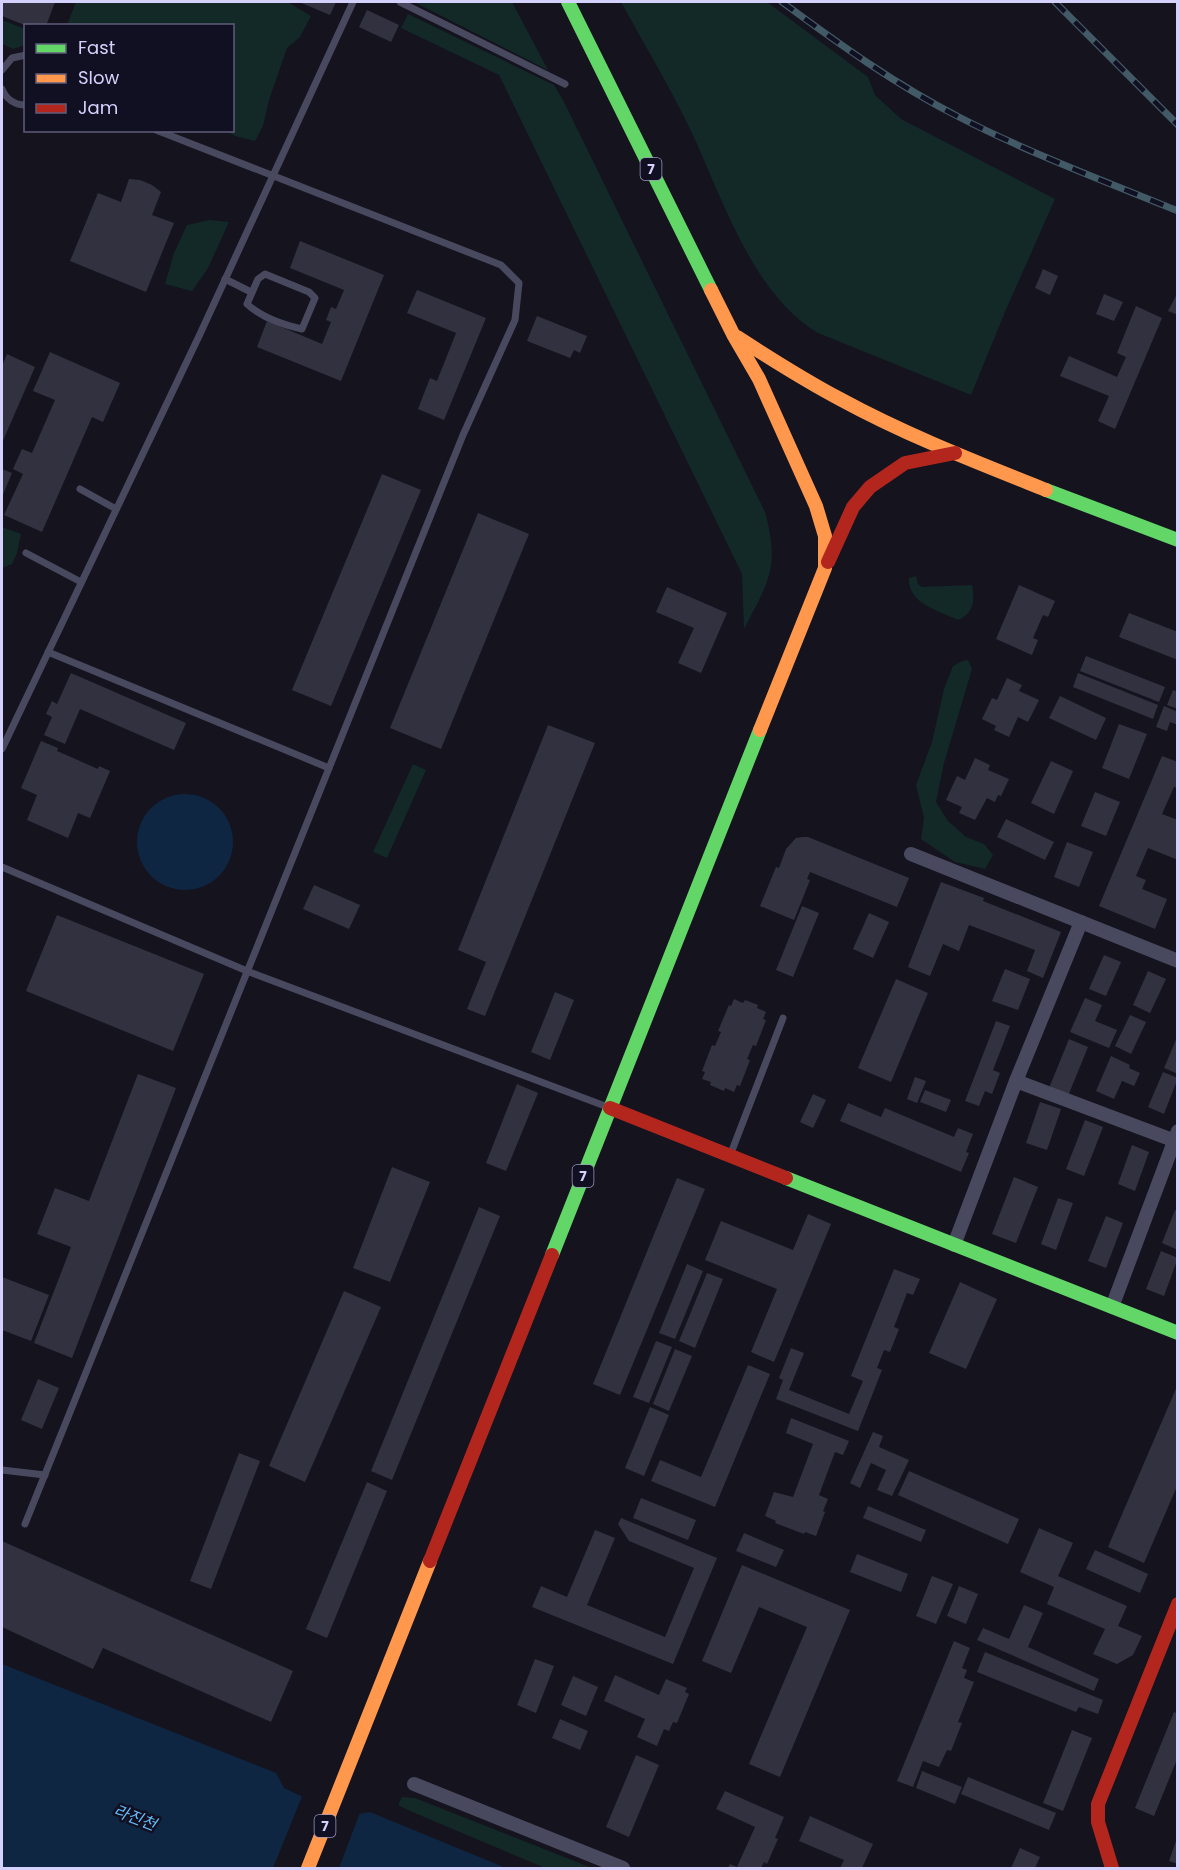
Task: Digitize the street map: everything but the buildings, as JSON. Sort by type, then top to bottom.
[{"type":"main road","name":"7","points":[[308,1869],[825,568],[825,536],[816,506],[759,379],[735,336],[568,2]]},
{"type":"main road","points":[[735,336],[774,363],[852,407],[955,453],[1178,540]]},
{"type":"main road","points":[[825,568],[853,507],[870,487],[905,463],[955,453]]},
{"type":"main road","points":[[610,1108],[1178,1334]]},
{"type":"main road","points":[[1112,1869],[1098,1822],[1098,1803],[1178,1604]]},
{"type":"street","points":[[911,854],[1178,961]]},
{"type":"street","points":[[954,1245],[1016,1082],[1081,922]]},
{"type":"street","points":[[1016,1082],[1176,1138],[1112,1307]]},
{"type":"street","points":[[414,1784],[623,1869]]},
{"type":"lane","points":[[2,749],[225,279],[353,2]]},
{"type":"lane","points":[[400,2],[565,84]]},
{"type":"lane","points":[[2,70],[12,58],[24,55]]},
{"type":"lane","points":[[2,89],[8,99],[24,105]]},
{"type":"lane","points":[[25,1524],[463,435],[515,320],[519,283],[501,265],[161,132]]},
{"type":"lane","points":[[265,274],[309,292],[315,298],[302,329],[254,311],[247,304],[251,292],[258,279],[265,274]]},
{"type":"lane","points":[[225,279],[251,292]]},
{"type":"lane","points":[[80,489],[116,509]]},
{"type":"lane","points":[[26,553],[81,582]]},
{"type":"lane","points":[[48,652],[329,768]]},
{"type":"lane","points":[[2,867],[247,971],[610,1108]]},
{"type":"lane","points":[[730,1156],[783,1018]]},
{"type":"lane","points":[[2,1470],[45,1475]]},
{"type":"green space","points":[[76,2],[288,2],[311,16],[300,37],[287,48],[269,100],[263,126],[255,141],[228,132],[234,132],[234,24],[67,24]]},
{"type":"green space","points":[[414,2],[512,2],[548,70]]},
{"type":"green space","points":[[621,2],[767,2],[868,77],[875,95],[901,119],[1055,199],[971,395],[818,333],[795,316],[775,294],[741,242],[683,115]]},
{"type":"green space","points":[[408,14],[554,85],[564,102],[765,512],[772,547],[770,573],[744,629],[742,574],[499,75],[401,28]]},
{"type":"green space","points":[[2,20],[24,29],[24,45],[13,49],[2,44]]},
{"type":"green space","points":[[209,220],[229,222],[208,268],[192,291],[165,284],[174,253],[187,225]]},
{"type":"green space","points":[[2,527],[21,534],[12,564],[2,568]]},
{"type":"green space","points":[[916,576],[918,584],[922,587],[972,585],[973,601],[970,610],[958,620],[926,605],[913,594],[910,587],[909,578]]},
{"type":"green space","points":[[968,660],[972,669],[944,763],[936,802],[948,821],[966,837],[984,844],[993,855],[985,869],[955,862],[921,839],[924,818],[916,785],[932,742],[944,689],[953,666]]},
{"type":"green space","points":[[413,764],[426,770],[387,858],[373,852]]},
{"type":"green space","points":[[402,1797],[415,1798],[592,1868],[545,1868],[410,1811],[398,1805]]},
{"type":"water","points":[[185,794],[203,798],[219,808],[229,824],[233,842],[229,860],[219,876],[203,886],[185,890],[167,886],[151,876],[141,860],[137,842],[141,824],[151,808],[167,798]]},
{"type":"water","name":"라진천","points":[[2,1664],[276,1773],[284,1788],[347,1816],[370,1812],[506,1868],[2,1868]]},
{"type":"pier","points":[[303,1794],[348,1812],[361,1810],[339,1868],[273,1868]]},
{"type":"railway","points":[[782,2],[890,78],[936,105],[1040,155],[1178,211]]},
{"type":"railway","points":[[1055,2],[1178,125]]},
{"type":"traffic: fast","points":[[568,2],[711,290]]},
{"type":"traffic: fast","points":[[1046,490],[1178,540]]},
{"type":"traffic: fast","points":[[552,1255],[760,730]]},
{"type":"traffic: fast","points":[[786,1178],[1178,1333]]},
{"type":"traffic: slow","points":[[711,290],[759,379],[816,506],[825,536],[825,568],[760,730]]},
{"type":"traffic: slow","points":[[737,337],[801,377],[865,412],[942,448],[1046,490]]},
{"type":"traffic: slow","points":[[308,1868],[430,1561]]},
{"type":"traffic: jam","points":[[828,562],[853,507],[870,487],[905,463],[955,453]]},
{"type":"traffic: jam","points":[[610,1108],[786,1178]]},
{"type":"traffic: jam","points":[[430,1561],[552,1255]]},
{"type":"traffic: jam","points":[[1112,1868],[1098,1822],[1098,1804],[1178,1604]]}]
